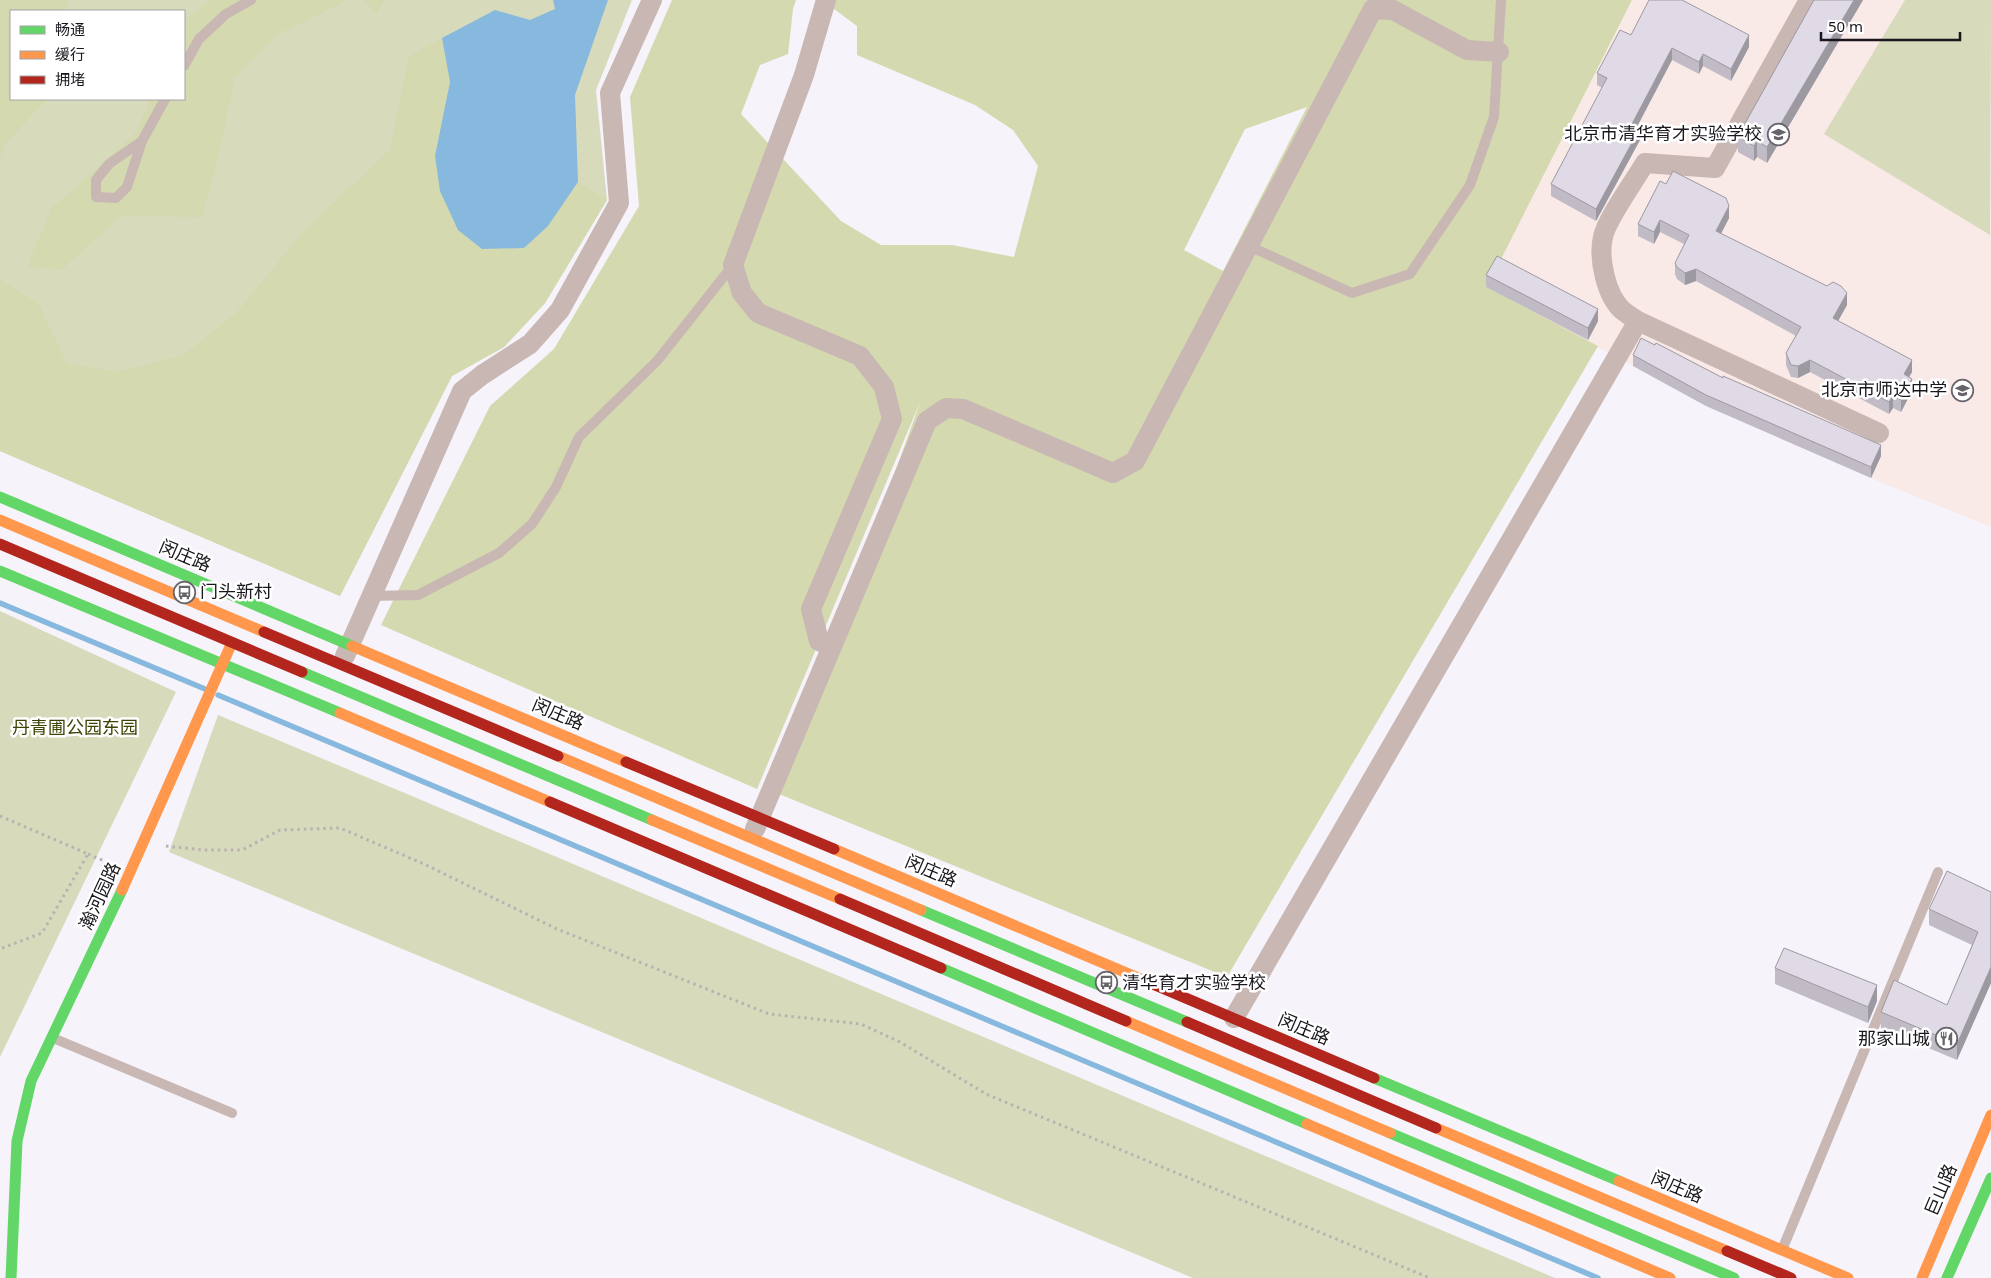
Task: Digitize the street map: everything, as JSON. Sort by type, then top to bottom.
[{"type":"street","points":[[341,664],[462,391],[482,375],[530,344],[560,310],[619,203],[610,93],[652,0]]},
{"type":"street","points":[[826,0],[804,75],[733,264],[742,293],[758,313],[860,356],[884,387],[892,419],[811,609],[819,641],[832,647]]},
{"type":"street","points":[[1810,0],[1715,168],[1646,163],[1602,237],[1605,278],[1611,293],[1622,310],[1638,321],[1879,433]]},
{"type":"street","points":[[752,838],[927,421],[946,408],[963,409],[1113,473],[1134,461],[1373,9],[1393,10],[1467,50],[1499,52]]},
{"type":"street","points":[[1234,1018],[1638,321]]},
{"type":"street","name":"闵庄路","points":[[0,497],[1848,1278]]},
{"type":"street","points":[[0,520],[1791,1278]]},
{"type":"street","points":[[0,544],[1734,1278]]},
{"type":"street","points":[[0,571],[222,663],[1670,1278]]},
{"type":"street","points":[[231,643],[341,664]]},
{"type":"street","name":"瀚河园路","points":[[11,1278],[17,1141],[32,1081],[144,844],[231,643]]},
{"type":"street","name":"巨山路","points":[[1922,1278],[1991,1115]]},
{"type":"street","points":[[1947,1278],[1991,1178]]},
{"type":"lane","points":[[185,64],[199,39],[226,14],[250,0]]},
{"type":"lane","points":[[1249,246],[1352,293],[1410,274],[1470,185],[1494,117],[1499,52],[1500,0]]},
{"type":"lane","points":[[142,141],[109,164],[96,180],[96,197],[116,198],[127,186],[142,141],[165,100]]},
{"type":"lane","points":[[371,596],[418,595],[498,552],[532,524],[556,487],[579,437],[657,362],[733,264]]},
{"type":"lane","points":[[1782,1250],[1938,872]]},
{"type":"lane","points":[[52,1037],[232,1113]]},
{"type":"path","points":[[0,816],[88,854],[42,933],[0,949]]},
{"type":"path","points":[[144,844],[204,850],[242,850],[280,830],[340,828],[424,864],[557,929],[768,1014],[861,1024],[900,1042],[986,1094],[1430,1278]]},
{"type":"shaded area","name":"北京市清华育才实验学校","points":[[1632,0],[1991,0],[1991,527],[1880,482],[1704,405],[1486,287]]},
{"type":"green space","points":[[0,0],[632,0],[596,90],[607,200],[545,303],[504,347],[452,376],[340,596],[0,451]]},
{"type":"green space","points":[[0,0],[68,0],[68,10],[10,10],[10,100],[46,100],[6,143],[0,157]]},
{"type":"green space","points":[[212,0],[348,0],[280,33],[234,79],[219,153],[202,217],[121,216],[61,270],[27,266],[52,208],[134,135],[151,100],[185,100],[185,24],[188,17]]},
{"type":"green space","points":[[364,0],[384,0],[376,15]]},
{"type":"green space","points":[[672,0],[796,0],[793,9],[788,54],[760,65],[741,114],[841,221],[881,245],[952,245],[1014,257],[1038,166],[1013,130],[975,105],[857,55],[857,26],[822,0],[1632,0],[1487,287],[1598,346],[1227,977],[779,794],[921,400],[757,789],[381,625],[490,406],[554,349],[639,206],[630,97]],"holes":[[[1307,107],[1223,271],[1184,250],[1245,129]]]},
{"type":"green space","points":[[1905,0],[1991,0],[1990,235],[1824,134]]},
{"type":"green space","points":[[442,38],[450,82],[435,156],[548,226],[578,182],[607,200],[545,303],[504,347],[452,376],[340,596],[0,451],[0,280],[39,304],[66,363],[117,372],[184,355],[237,312],[305,230],[390,150],[409,56]]},
{"type":"green space","name":"丹青圃公园东园","points":[[0,611],[176,692],[0,1057]]},
{"type":"green space","points":[[218,715],[1555,1278],[1193,1278],[169,852]]},
{"type":"water","points":[[553,0],[608,0],[575,95],[578,182],[548,226],[524,248],[482,249],[458,230],[440,191],[435,156],[450,82],[442,38],[495,10],[530,20],[555,9]]},
{"type":"building","points":[[1649,0],[1682,0],[1749,35],[1731,69],[1703,54],[1699,62],[1672,48],[1632,124],[1640,128],[1596,209],[1551,184],[1607,78],[1597,73],[1620,30],[1631,35]]},
{"type":"building","points":[[1814,0],[1854,0],[1767,147],[1757,141],[1754,146],[1738,136]]},
{"type":"building","points":[[1673,171],[1726,198],[1729,206],[1716,231],[1827,286],[1833,282],[1841,286],[1847,293],[1833,318],[1912,360],[1904,374],[1912,379],[1901,400],[1893,396],[1889,402],[1810,360],[1798,366],[1791,365],[1786,353],[1801,327],[1696,269],[1685,273],[1677,267],[1675,263],[1689,235],[1660,220],[1654,232],[1638,224],[1660,181],[1666,184]]},
{"type":"building","points":[[1497,256],[1598,309],[1588,328],[1486,275]]},
{"type":"building","points":[[1641,338],[1655,345],[1656,343],[1723,378],[1723,376],[1881,445],[1871,467],[1706,395],[1633,355]]},
{"type":"building","points":[[1947,871],[1991,892],[1991,967],[1957,1044],[1881,1012],[1894,980],[1947,1005],[1978,932],[1929,909]]},
{"type":"building","points":[[1784,948],[1877,985],[1868,1007],[1775,968]]},
{"type":"waterway","points":[[0,603],[205,689]]},
{"type":"waterway","points":[[218,695],[1598,1278]]},
{"type":"traffic: fast","points":[[0,497],[352,646]]},
{"type":"traffic: fast","points":[[0,571],[340,713]]},
{"type":"traffic: fast","points":[[302,672],[652,820]]},
{"type":"traffic: fast","points":[[11,1278],[17,1141],[31,1081],[122,890]]},
{"type":"traffic: fast","points":[[921,910],[1187,1022]]},
{"type":"traffic: fast","points":[[941,968],[1307,1124]]},
{"type":"traffic: fast","points":[[1374,1078],[1619,1181]]},
{"type":"traffic: fast","points":[[1390,1133],[1734,1278]]},
{"type":"traffic: fast","points":[[1947,1278],[1991,1178]]},
{"type":"traffic: slow","points":[[0,520],[264,632]]},
{"type":"traffic: slow","points":[[352,646],[626,762]]},
{"type":"traffic: slow","points":[[122,890],[230,647]]},
{"type":"traffic: slow","points":[[340,713],[550,802]]},
{"type":"traffic: slow","points":[[558,756],[921,910]]},
{"type":"traffic: slow","points":[[652,820],[840,899]]},
{"type":"traffic: slow","points":[[834,849],[1155,985]]},
{"type":"traffic: slow","points":[[1126,1021],[1390,1133]]},
{"type":"traffic: slow","points":[[1922,1278],[1991,1115]]},
{"type":"traffic: slow","points":[[1307,1124],[1670,1278]]},
{"type":"traffic: slow","points":[[1436,1128],[1727,1251]]},
{"type":"traffic: slow","points":[[1619,1181],[1848,1278]]},
{"type":"traffic: jam","points":[[0,544],[302,672]]},
{"type":"traffic: jam","points":[[264,632],[558,756]]},
{"type":"traffic: jam","points":[[626,762],[834,849]]},
{"type":"traffic: jam","points":[[550,802],[941,968]]},
{"type":"traffic: jam","points":[[840,899],[1126,1021]]},
{"type":"traffic: jam","points":[[1155,985],[1374,1078]]},
{"type":"traffic: jam","points":[[1187,1022],[1436,1128]]},
{"type":"traffic: jam","points":[[1727,1251],[1791,1278]]},
{"type":"place","name":"北京市清华育才实验学校","points":[[1778,134]]},
{"type":"place","name":"北京市师达中学","points":[[1963,390]]},
{"type":"place","name":"门头新村","points":[[184,592]]},
{"type":"place","name":"清华育才实验学校","points":[[1106,983]]},
{"type":"place","name":"那家山城","points":[[1946,1039]]}]
